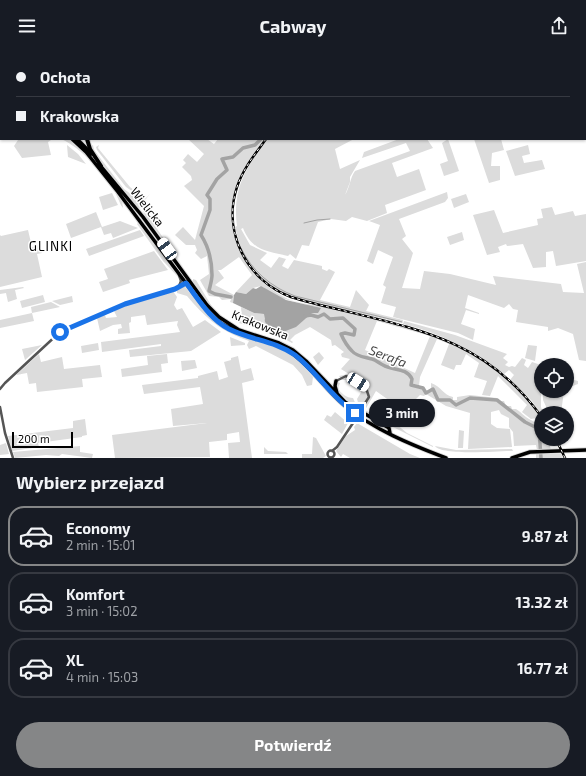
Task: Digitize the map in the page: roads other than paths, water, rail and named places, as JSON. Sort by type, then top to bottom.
[{"type":"highway","points":[[87,140],[90,149],[101,166]]},
{"type":"main road","name":"Wielicka","points":[[73,140],[86,152],[114,186],[179,273]]},
{"type":"main road","name":"Wielicka","points":[[78,140],[139,212],[187,281],[197,291]]},
{"type":"main road","name":"Krakowska","points":[[179,273],[187,281],[207,311],[219,322],[234,332],[273,344],[291,353],[303,362],[346,407],[390,433],[420,448],[446,458]]},
{"type":"main road","name":"Krakowska","points":[[197,291],[212,311],[226,322],[244,332],[288,347],[302,357],[338,396],[356,410],[389,428],[390,433]]},
{"type":"main road","points":[[324,380],[330,383],[336,381],[335,389],[338,396]]},
{"type":"main road","points":[[512,458],[526,453],[586,450]]},
{"type":"street","points":[[178,288],[181,282],[179,273]]},
{"type":"street","points":[[0,389],[60,332],[125,304],[178,288],[187,281]]},
{"type":"street","points":[[334,455],[336,447],[369,397],[366,388],[346,376],[336,381]]},
{"type":"street","points":[[0,407],[5,433],[13,458]]},
{"type":"waterway","points":[[393,52],[403,52]]},
{"type":"waterway","name":"Serafa","points":[[231,297],[215,294],[209,291],[212,277],[211,264],[208,249],[201,235],[210,210],[210,199],[207,195],[217,179],[227,170],[222,159],[233,157],[243,148],[255,145],[260,140]]},
{"type":"waterway","points":[[304,223],[330,219]]},
{"type":"waterway","points":[[241,248],[251,264],[263,277],[270,283],[286,292],[295,296],[402,322]]},
{"type":"waterway","name":"Serafa","points":[[305,316],[311,315],[318,317],[324,314],[330,319],[343,318],[355,329],[354,335],[345,333],[341,334],[344,341],[354,353],[373,359],[387,367],[403,371],[412,379],[411,385],[423,388],[426,393],[433,389],[438,400],[450,400],[456,405],[470,398],[497,400],[525,422],[539,429],[541,458]]},
{"type":"railway","points":[[265,140],[243,174],[237,187],[233,204],[233,221],[236,237],[242,253],[251,267],[262,279],[275,290],[291,297],[371,317],[426,333],[452,343],[499,371],[521,391],[534,407]]},
{"type":"railway","points":[[559,446],[565,458]]},
{"type":"district","name":"GLINKI","points":[[51,246]]}]
